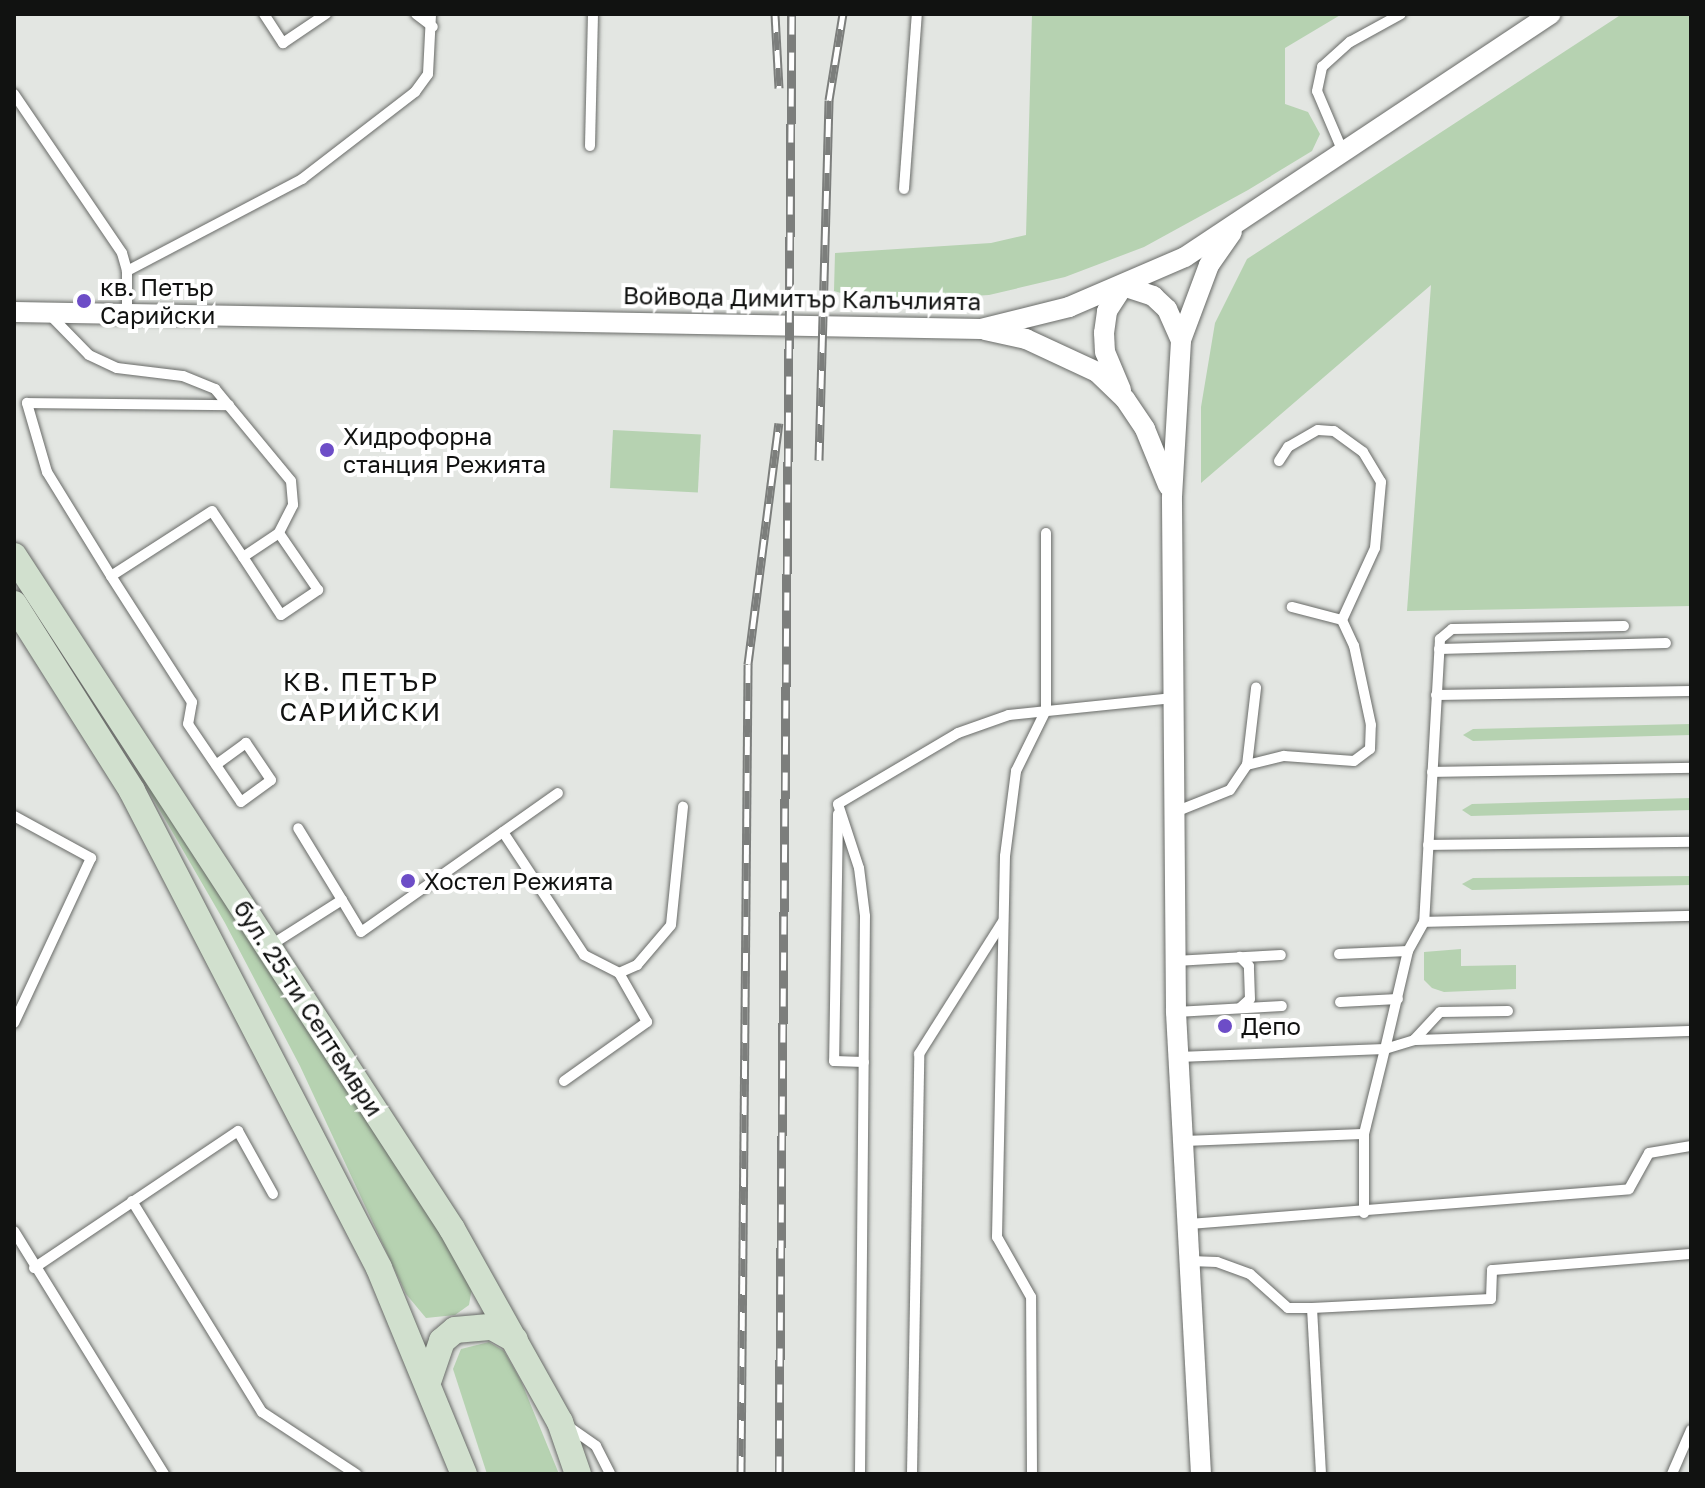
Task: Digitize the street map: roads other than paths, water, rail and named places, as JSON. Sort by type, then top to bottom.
[{"type":"main road","name":"бул. 25-ти Септември","points":[[14,556],[452,1229],[560,1422],[578,1474]]},
{"type":"main road","name":"бул. 25-ти Септември","points":[[14,604],[132,791],[379,1268],[429,1379],[464,1474]]},
{"type":"main road","points":[[429,1379],[442,1341],[455,1330],[492,1327],[515,1340]]},
{"type":"street","name":"Войвода Димитър Калъчлията","points":[[14,312],[981,329],[1069,307],[1185,257],[1551,14]]},
{"type":"street","points":[[1201,1474],[1176,1012],[1172,497],[1181,340],[1209,265],[1239,222]]},
{"type":"street","points":[[1172,497],[1158,455],[1125,399],[1105,352],[1107,311],[1123,286],[1153,296],[1167,309],[1181,340]]},
{"type":"street","points":[[981,329],[1060,351],[1097,372],[1125,399]]},
{"type":"lane","points":[[264,14],[283,43],[326,14]]},
{"type":"lane","points":[[416,14],[433,27]]},
{"type":"lane","points":[[127,271],[302,179],[415,92],[428,74],[433,27],[431,14]]},
{"type":"lane","points":[[590,146],[593,14]]},
{"type":"lane","points":[[904,189],[917,14]]},
{"type":"lane","points":[[1343,152],[1317,91],[1322,67],[1350,42],[1401,14]]},
{"type":"lane","points":[[14,94],[122,253],[127,271],[127,314]]},
{"type":"lane","points":[[48,312],[89,355],[117,368],[183,376],[215,389],[291,481],[293,505],[279,533],[243,557]]},
{"type":"lane","points":[[216,765],[246,743],[271,780],[241,802],[188,724],[192,702],[47,472],[27,403],[229,405]]},
{"type":"lane","points":[[1247,765],[1284,756],[1354,761],[1370,749],[1371,725],[1354,646],[1342,620],[1375,548],[1381,482],[1363,452],[1334,431],[1318,430],[1288,447],[1279,461]]},
{"type":"lane","points":[[111,576],[212,511],[281,615],[318,590],[279,533]]},
{"type":"lane","points":[[1032,1474],[1031,1297],[997,1237],[1004,920],[1016,771],[1046,710],[1046,533]]},
{"type":"lane","points":[[1292,607],[1342,620]]},
{"type":"lane","points":[[1364,1213],[1364,1134],[1408,951],[1424,922],[1439,649],[1445,631],[1624,626]]},
{"type":"lane","points":[[1439,649],[1666,643]]},
{"type":"lane","points":[[1173,813],[1230,790],[1247,765],[1256,688]]},
{"type":"lane","points":[[1436,695],[1691,691]]},
{"type":"lane","points":[[838,804],[958,733],[1009,715],[1173,698]]},
{"type":"lane","points":[[1432,772],[1691,768]]},
{"type":"lane","points":[[298,828],[361,932],[558,793]]},
{"type":"lane","points":[[838,804],[859,868],[865,916],[860,1474]]},
{"type":"lane","points":[[838,804],[834,1061],[864,1062]]},
{"type":"lane","points":[[619,973],[654,949],[671,925],[683,807]]},
{"type":"lane","points":[[14,816],[91,858],[14,1023]]},
{"type":"lane","points":[[503,832],[584,955],[619,973],[647,1022],[564,1081]]},
{"type":"lane","points":[[1428,845],[1691,842]]},
{"type":"lane","points":[[269,946],[342,900]]},
{"type":"lane","points":[[1424,922],[1691,916]]},
{"type":"lane","points":[[912,1474],[919,1054],[1004,920]]},
{"type":"lane","points":[[1339,954],[1408,951]]},
{"type":"lane","points":[[1175,961],[1281,955]]},
{"type":"lane","points":[[1240,957],[1249,966],[1250,999],[1240,1008]]},
{"type":"lane","points":[[1340,1002],[1398,999]]},
{"type":"lane","points":[[1176,1012],[1282,1006]]},
{"type":"lane","points":[[1414,1040],[1440,1012],[1508,1011]]},
{"type":"lane","points":[[1178,1057],[1385,1049],[1414,1040],[1691,1031]]},
{"type":"lane","points":[[34,1268],[238,1131],[273,1194]]},
{"type":"lane","points":[[1183,1141],[1364,1134]]},
{"type":"lane","points":[[1188,1224],[1364,1213],[1629,1189],[1649,1153],[1691,1146]]},
{"type":"lane","points":[[132,1201],[262,1412],[356,1474]]},
{"type":"lane","points":[[14,1231],[34,1268],[164,1474]]},
{"type":"lane","points":[[1190,1261],[1217,1262],[1250,1274],[1288,1308],[1312,1308],[1491,1299],[1492,1270],[1691,1254]]},
{"type":"lane","points":[[1312,1308],[1321,1474]]},
{"type":"lane","points":[[560,1422],[596,1446],[610,1474]]},
{"type":"lane","points":[[1672,1474],[1691,1430]]},
{"type":"railway","points":[[775,14],[779,88]]},
{"type":"railway","points":[[779,1474],[792,14]]},
{"type":"railway","points":[[819,460],[829,100],[843,14]]},
{"type":"railway","points":[[741,1474],[748,664],[779,423]]},
{"type":"place","name":"кв. Петър Сарийски","points":[[84,301]]},
{"type":"place","name":"Хидрофорна станция Режията","points":[[327,450]]},
{"type":"place","name":"Хостел Режията","points":[[408,881]]},
{"type":"place","name":"Депо","points":[[1225,1026]]},
{"type":"district","name":"КВ. ПЕТЪР САРИЙСКИ","points":[[361,697]]}]
